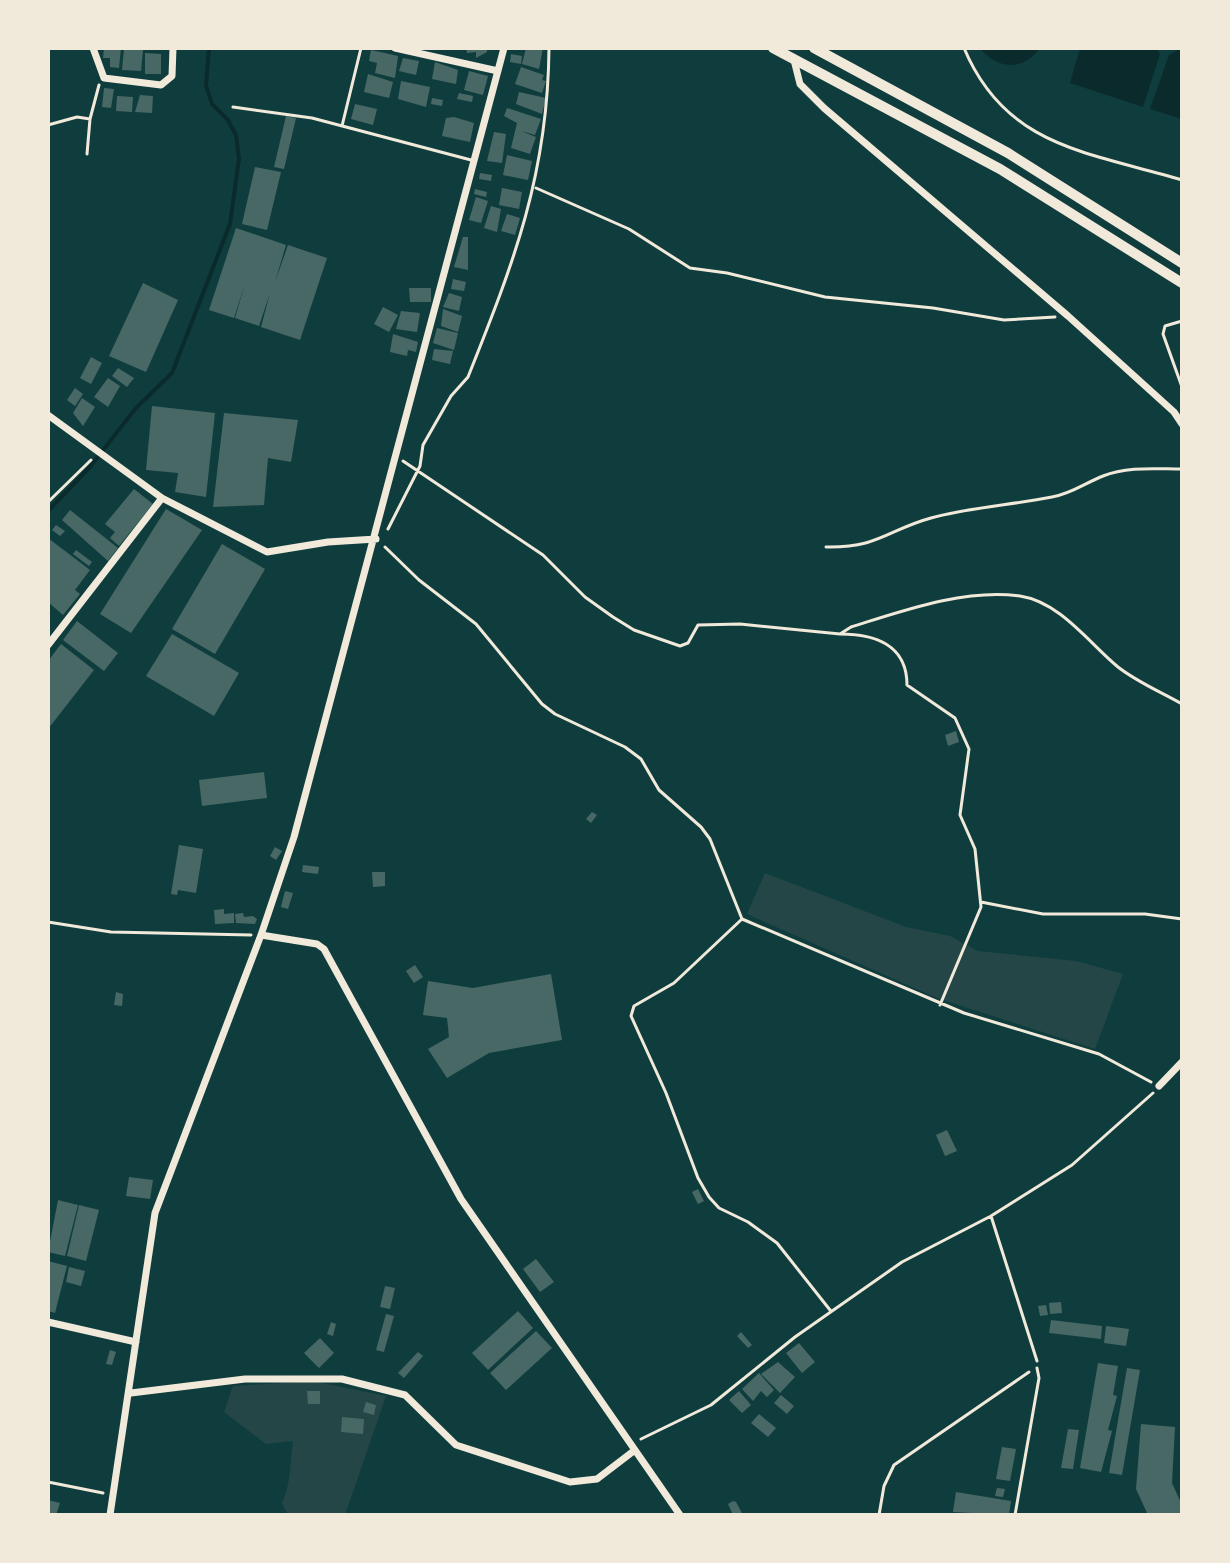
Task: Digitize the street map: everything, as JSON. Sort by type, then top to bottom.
[{"type":"main road","points":[[773,48],[1000,169],[1182,283]]},
{"type":"main road","points":[[814,48],[1008,153],[1182,263]]},
{"type":"street","points":[[93,48],[104,78],[161,85],[170,82],[173,48]]},
{"type":"street","points":[[395,48],[498,71]]},
{"type":"street","points":[[110,1515],[131,1393],[155,1213],[261,935],[294,837],[376,539],[504,48]]},
{"type":"street","points":[[794,60],[800,84],[824,108],[1068,316],[1174,412],[1182,424]]},
{"type":"street","points":[[48,415],[162,498],[267,552],[328,542],[376,539]]},
{"type":"street","points":[[48,645],[162,498]]},
{"type":"street","points":[[261,935],[317,944],[324,949],[461,1199],[680,1515]]},
{"type":"street","points":[[1159,1086],[1182,1062]]},
{"type":"street","points":[[48,1322],[136,1342]]},
{"type":"street","points":[[131,1393],[245,1379],[308,1376],[342,1379],[405,1395],[456,1445],[570,1482],[597,1479],[633,1448]]},
{"type":"lane","points":[[341,127],[361,48]]},
{"type":"lane","points":[[964,48],[996,103],[1018,123],[1043,138],[1182,180]]},
{"type":"lane","points":[[233,107],[312,118],[475,161]]},
{"type":"lane","points":[[1015,1515],[1039,1378],[1037,1368]]},
{"type":"lane","points":[[1182,1477],[1182,1485]]},
{"type":"path","points":[[549,48],[548,114],[535,176],[536,188],[522,235],[468,377],[451,396],[423,445],[419,470],[388,529],[376,539],[419,580],[476,624],[542,704],[555,714],[625,747],[641,759],[659,790],[701,827],[710,839],[742,919],[940,1005],[1099,1054],[1159,1086],[1072,1165],[991,1216],[902,1262],[830,1310],[711,1405],[633,1448]]},
{"type":"path","points":[[87,154],[90,119],[104,78]]},
{"type":"path","points":[[48,125],[77,117],[90,119]]},
{"type":"path","points":[[536,188],[629,229],[690,268],[727,273],[825,297],[933,308],[1004,320],[1068,316]]},
{"type":"path","points":[[1182,321],[1165,326],[1163,334],[1182,387]]},
{"type":"path","points":[[48,502],[98,452]]},
{"type":"path","points":[[396,458],[419,470],[543,555],[585,597],[634,630],[680,646],[688,643],[698,625],[740,624],[840,634],[881,639],[905,663],[907,685],[955,718],[969,749],[960,815],[975,849],[981,902],[940,1005]]},
{"type":"path","points":[[826,547],[852,547],[881,541],[928,518],[1057,497],[1105,475],[1136,469],[1182,469]]},
{"type":"path","points":[[840,634],[851,627],[935,601],[1020,596],[1085,633],[1121,669],[1182,704]]},
{"type":"path","points":[[981,902],[1043,914],[1145,914],[1182,919]]},
{"type":"path","points":[[742,919],[674,983],[634,1006],[631,1016],[661,1079],[703,1189],[719,1208],[748,1222],[777,1243],[830,1310]]},
{"type":"path","points":[[48,922],[111,932],[222,937],[261,935]]},
{"type":"path","points":[[879,1515],[884,1486],[894,1465],[1037,1368],[1028,1327],[1006,1271],[991,1216]]},
{"type":"path","points":[[48,1482],[114,1495]]},
{"type":"shaded area","points":[[980,48],[1040,48],[1026,61],[1010,65],[994,61]]},
{"type":"shaded area","points":[[1080,48],[1157,48],[1160,54],[1143,107],[1070,83]]},
{"type":"shaded area","points":[[1182,48],[1182,119],[1150,109],[1169,55]]},
{"type":"shaded area","points":[[765,873],[906,927],[950,936],[978,951],[1076,961],[1123,974],[1095,1049],[937,998],[747,914]]},
{"type":"shaded area","points":[[313,1381],[386,1396],[345,1515],[288,1515],[282,1503],[289,1481],[293,1441],[266,1444],[224,1412],[233,1386]]},
{"type":"building","points":[[104,48],[121,48],[119,68],[110,67],[110,58],[103,58]]},
{"type":"building","points":[[466,48],[487,48],[487,52],[476,58],[476,52],[467,53]]},
{"type":"building","points":[[526,48],[543,48],[539,69],[522,64]]},
{"type":"building","points":[[124,49],[143,50],[141,71],[122,70]]},
{"type":"building","points":[[371,50],[398,56],[395,78],[375,73],[377,63],[369,61]]},
{"type":"building","points":[[145,53],[161,54],[161,74],[145,74]]},
{"type":"building","points":[[511,54],[522,56],[521,64],[510,62]]},
{"type":"building","points":[[403,58],[419,61],[416,75],[399,71]]},
{"type":"building","points":[[435,62],[458,70],[456,84],[432,79]]},
{"type":"building","points":[[521,67],[544,75],[542,80],[546,81],[542,93],[515,84]]},
{"type":"building","points":[[469,71],[488,76],[483,95],[464,90]]},
{"type":"building","points":[[368,74],[393,82],[389,98],[364,92]]},
{"type":"building","points":[[401,81],[430,87],[426,107],[398,99]]},
{"type":"building","points":[[104,88],[114,89],[111,108],[102,107]]},
{"type":"building","points":[[519,92],[546,98],[542,114],[516,104]]},
{"type":"building","points":[[459,93],[473,96],[472,102],[457,99]]},
{"type":"building","points":[[140,95],[153,96],[152,113],[135,112]]},
{"type":"building","points":[[117,96],[133,97],[132,112],[116,111]]},
{"type":"building","points":[[432,98],[443,100],[442,106],[431,104]]},
{"type":"building","points":[[355,104],[377,109],[373,125],[351,119]]},
{"type":"building","points":[[507,108],[541,119],[535,135],[521,131],[536,137],[530,154],[511,148],[517,123],[504,116]]},
{"type":"building","points":[[286,116],[296,118],[284,169],[274,167]]},
{"type":"building","points":[[446,118],[474,123],[470,142],[442,136]]},
{"type":"building","points":[[494,132],[506,134],[502,163],[487,161]]},
{"type":"building","points":[[507,155],[532,161],[528,180],[503,175]]},
{"type":"building","points":[[255,167],[281,172],[267,230],[242,224]]},
{"type":"building","points":[[480,173],[492,175],[491,181],[479,179]]},
{"type":"building","points":[[502,188],[522,192],[519,209],[499,205]]},
{"type":"building","points":[[475,189],[487,192],[486,197],[474,194]]},
{"type":"building","points":[[476,197],[488,201],[481,223],[469,220]]},
{"type":"building","points":[[491,206],[501,209],[497,232],[484,228]]},
{"type":"building","points":[[507,214],[520,218],[515,235],[501,231]]},
{"type":"building","points":[[236,228],[286,245],[275,282],[288,245],[327,258],[300,340],[261,327],[270,293],[259,326],[235,318],[245,284],[234,318],[209,310]]},
{"type":"building","points":[[463,237],[468,237],[468,270],[454,267]]},
{"type":"building","points":[[453,279],[466,282],[464,291],[451,289]]},
{"type":"building","points":[[143,283],[178,300],[146,372],[109,356]]},
{"type":"building","points":[[409,288],[431,288],[431,302],[410,302]]},
{"type":"building","points":[[449,293],[462,297],[459,311],[443,307]]},
{"type":"building","points":[[383,307],[398,315],[389,332],[374,324]]},
{"type":"building","points":[[443,309],[462,316],[458,332],[441,326]]},
{"type":"building","points":[[401,311],[420,313],[417,332],[396,329]]},
{"type":"building","points":[[437,328],[458,333],[454,350],[433,343]]},
{"type":"building","points":[[393,334],[418,342],[416,352],[408,350],[407,356],[390,352]]},
{"type":"building","points":[[434,349],[453,351],[450,364],[432,360]]},
{"type":"building","points":[[91,357],[102,363],[91,384],[80,378]]},
{"type":"building","points":[[118,368],[134,378],[127,387],[112,376]]},
{"type":"building","points":[[108,378],[120,386],[108,407],[94,397]]},
{"type":"building","points":[[75,388],[83,394],[75,406],[67,400]]},
{"type":"building","points":[[82,398],[95,407],[83,426],[73,413]]},
{"type":"building","points":[[152,406],[215,413],[206,497],[175,492],[178,473],[146,470]]},
{"type":"building","points":[[224,413],[298,420],[291,462],[268,458],[264,505],[213,507]]},
{"type":"building","points":[[134,489],[153,504],[119,546],[110,538],[115,532],[105,524]]},
{"type":"building","points":[[166,509],[202,530],[131,633],[100,614]]},
{"type":"building","points":[[70,510],[118,548],[108,561],[62,520]]},
{"type":"building","points":[[56,525],[65,531],[60,536],[52,530]]},
{"type":"building","points":[[48,538],[90,570],[75,590],[80,594],[63,615],[48,602]]},
{"type":"building","points":[[222,544],[265,569],[215,654],[172,629]]},
{"type":"building","points":[[76,550],[92,562],[89,566],[73,554]]},
{"type":"building","points":[[77,621],[118,653],[104,671],[63,640]]},
{"type":"building","points":[[172,634],[239,673],[214,716],[146,676]]},
{"type":"building","points":[[61,644],[94,670],[48,729],[48,661]]},
{"type":"building","points":[[956,731],[959,742],[948,746],[945,735]]},
{"type":"building","points":[[264,772],[267,798],[202,806],[199,780]]},
{"type":"building","points":[[592,812],[597,815],[591,823],[586,819]]},
{"type":"building","points":[[179,845],[203,849],[196,893],[178,890],[177,895],[171,894]]},
{"type":"building","points":[[275,847],[282,851],[276,860],[270,856]]},
{"type":"building","points":[[303,865],[319,867],[318,874],[302,872]]},
{"type":"building","points":[[372,872],[385,872],[385,886],[373,887]]},
{"type":"building","points":[[285,891],[293,893],[288,909],[281,907]]},
{"type":"building","points":[[224,909],[224,914],[234,913],[234,923],[215,924],[214,910]]},
{"type":"building","points":[[243,913],[244,917],[257,919],[255,924],[236,923],[235,914]]},
{"type":"building","points":[[415,965],[423,977],[414,983],[406,971]]},
{"type":"building","points":[[551,974],[562,1040],[489,1053],[447,1078],[428,1049],[449,1037],[447,1018],[423,1015],[428,981],[473,988]]},
{"type":"building","points":[[116,992],[123,994],[122,1006],[114,1005]]},
{"type":"building","points":[[947,1130],[957,1151],[945,1156],[936,1135]]},
{"type":"building","points":[[129,1177],[153,1180],[150,1199],[126,1196]]},
{"type":"building","points":[[698,1189],[704,1201],[698,1204],[692,1192]]},
{"type":"building","points":[[58,1200],[78,1205],[65,1256],[48,1252]]},
{"type":"building","points":[[79,1205],[99,1210],[86,1261],[67,1256]]},
{"type":"building","points":[[536,1259],[554,1282],[540,1292],[523,1269]]},
{"type":"building","points":[[48,1261],[67,1266],[55,1313],[48,1311]]},
{"type":"building","points":[[69,1267],[85,1271],[81,1286],[66,1282]]},
{"type":"building","points":[[385,1286],[395,1288],[390,1309],[380,1307]]},
{"type":"building","points":[[1061,1302],[1062,1313],[1050,1314],[1049,1303]]},
{"type":"building","points":[[1046,1305],[1048,1315],[1040,1316],[1038,1306]]},
{"type":"building","points":[[518,1311],[533,1328],[488,1370],[472,1353]]},
{"type":"building","points":[[386,1314],[394,1316],[384,1352],[376,1350]]},
{"type":"building","points":[[1051,1320],[1102,1326],[1101,1339],[1049,1333]]},
{"type":"building","points":[[331,1322],[336,1324],[333,1336],[327,1334]]},
{"type":"building","points":[[1106,1326],[1129,1329],[1126,1346],[1104,1343]]},
{"type":"building","points":[[536,1331],[552,1348],[506,1390],[490,1373]]},
{"type":"building","points":[[741,1332],[752,1345],[748,1348],[737,1336]]},
{"type":"building","points":[[320,1338],[334,1353],[319,1368],[304,1353]]},
{"type":"building","points":[[799,1343],[815,1362],[802,1373],[786,1353]]},
{"type":"building","points":[[110,1350],[116,1352],[112,1365],[106,1364]]},
{"type":"building","points":[[418,1352],[423,1356],[404,1378],[398,1373]]},
{"type":"building","points":[[778,1362],[795,1377],[780,1393],[761,1374]]},
{"type":"building","points":[[1098,1363],[1118,1366],[1113,1395],[1117,1396],[1108,1430],[1112,1431],[1101,1472],[1080,1468]]},
{"type":"building","points":[[1127,1368],[1140,1370],[1122,1475],[1109,1473]]},
{"type":"building","points":[[759,1373],[774,1390],[767,1397],[761,1391],[753,1401],[742,1389]]},
{"type":"building","points":[[307,1391],[320,1391],[320,1404],[308,1404]]},
{"type":"building","points":[[739,1391],[751,1405],[742,1413],[729,1400]]},
{"type":"building","points":[[781,1395],[794,1406],[787,1414],[774,1403]]},
{"type":"building","points":[[366,1402],[376,1405],[374,1415],[363,1412]]},
{"type":"building","points":[[759,1414],[776,1428],[768,1437],[751,1423]]},
{"type":"building","points":[[342,1417],[364,1419],[363,1434],[341,1432]]},
{"type":"building","points":[[1141,1424],[1175,1427],[1172,1483],[1182,1505],[1182,1515],[1148,1515],[1136,1489]]},
{"type":"building","points":[[1068,1429],[1079,1430],[1073,1469],[1061,1468]]},
{"type":"building","points":[[1002,1447],[1016,1449],[1010,1481],[996,1479]]},
{"type":"building","points":[[997,1488],[1005,1489],[1003,1497],[995,1496]]},
{"type":"building","points":[[956,1492],[1011,1501],[1009,1515],[953,1512]]},
{"type":"building","points":[[48,1500],[60,1503],[56,1515],[48,1515]]},
{"type":"building","points":[[733,1501],[743,1515],[733,1515],[728,1504]]},
{"type":"waterway","points":[[48,511],[89,468],[136,408],[172,373],[230,224],[239,159],[236,135],[228,120],[212,104],[206,85],[209,48]]}]
